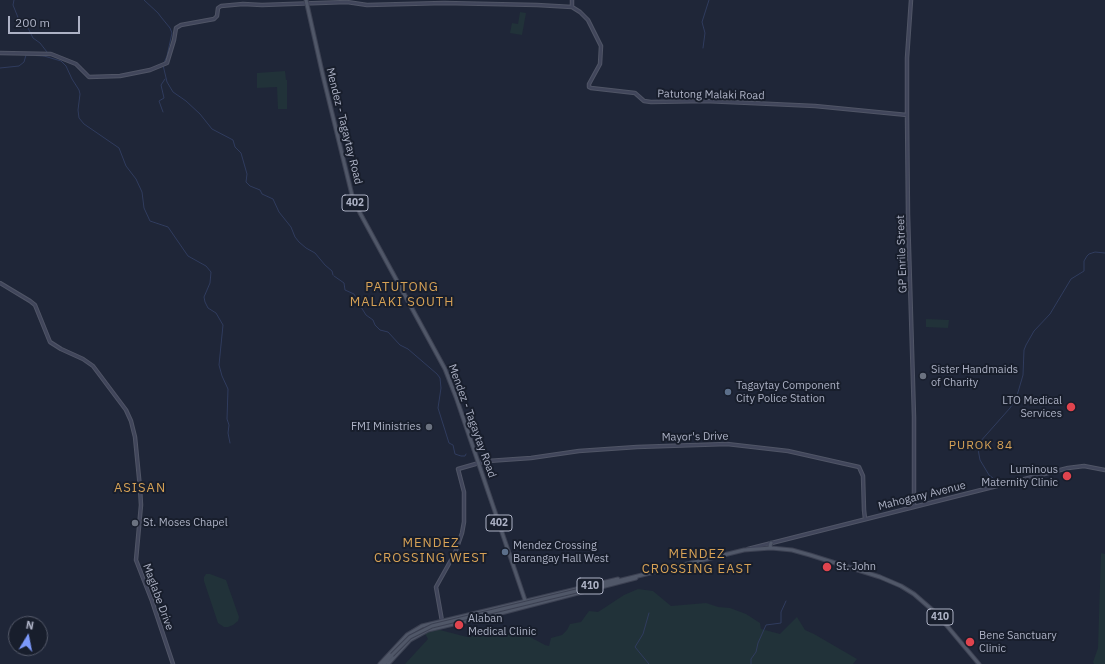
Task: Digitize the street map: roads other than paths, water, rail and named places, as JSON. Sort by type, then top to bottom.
[{"type":"main road","name":"Mendez - Tagaytay Road","points":[[306,2],[352,195],[365,223],[445,369],[526,602]]},
{"type":"main road","points":[[771,543],[771,548]]},
{"type":"main road","name":"410","points":[[380,664],[402,640],[412,631],[422,626],[744,550],[771,548],[792,550],[810,555],[861,571],[901,586],[920,598],[937,614],[979,664]]},
{"type":"main road","name":"410","points":[[388,664],[410,640],[423,632],[633,579],[645,574]]},
{"type":"main road","points":[[384,664],[410,637],[432,626],[645,574]]},
{"type":"main road","name":"402","points":[[526,602],[528,606]]},
{"type":"street","points":[[0,53],[43,53],[54,55],[73,62],[87,76],[92,78],[131,75],[165,65],[169,60],[175,30],[178,26],[214,19],[217,16],[218,8],[221,6],[306,2],[347,2],[367,5],[444,3],[537,4],[572,7],[572,0]]},
{"type":"street","name":"GP Enrile Street","points":[[910,0],[907,58],[907,115],[908,215],[914,418],[914,507]]},
{"type":"street","name":"Patutong Malaki Road","points":[[572,7],[588,20],[601,46],[600,64],[589,84],[589,87],[591,88],[635,93],[644,101],[650,102],[705,101],[815,106],[907,115]]},
{"type":"street","name":"Maglabe Drive","points":[[0,283],[35,305],[50,342],[83,359],[93,366],[126,410],[131,421],[135,437],[141,505],[136,560],[152,600],[173,664]]},
{"type":"street","name":"Mayor's Drive","points":[[478,463],[637,446],[727,444],[788,451],[859,467],[863,476],[865,519]]},
{"type":"street","points":[[442,621],[436,587],[455,552],[462,533],[464,522],[464,492],[458,469],[478,463]]},
{"type":"street","name":"Mahogany Avenue","points":[[744,550],[1075,467],[1088,466],[1105,470]]},
{"type":"waterway","points":[[0,68],[19,66],[24,62],[26,55],[44,56],[47,52],[40,43],[33,38],[26,24],[19,20],[13,5],[14,0]]},
{"type":"waterway","points":[[144,0],[158,13],[170,28],[172,33],[167,56],[163,65],[167,82],[173,92],[186,101],[200,114],[212,129],[233,140],[235,147],[241,153],[247,174],[246,182],[250,186],[260,190],[262,194],[273,199],[279,212],[291,227],[295,237],[306,248],[315,253],[332,271],[333,275]]},
{"type":"waterway","points":[[703,48],[705,33],[702,22],[709,0]]},
{"type":"waterway","points":[[44,56],[61,61],[66,66],[79,90],[79,118],[84,124],[119,148],[126,166],[136,179],[142,192],[144,208],[150,221],[168,227],[188,256],[206,266],[211,272],[210,283],[204,297],[208,308],[216,313],[223,325],[219,365],[228,389],[227,419],[229,425],[228,433],[230,443]]},
{"type":"waterway","points":[[163,112],[159,101],[164,98],[161,85],[165,79]]},
{"type":"waterway","points":[[998,482],[989,475],[980,460],[978,449],[979,443],[1010,408],[1016,399],[1023,375],[1024,350],[1034,331],[1050,314],[1071,279],[1084,271],[1084,261],[1087,256],[1095,252],[1105,253]]},
{"type":"waterway","points":[[334,276],[344,283],[345,290],[354,294],[366,315],[373,320],[375,325],[380,330],[388,332],[400,345],[408,349],[440,378],[441,388],[438,408],[449,443],[453,445],[455,454],[461,456],[465,456],[466,454]]},
{"type":"waterway","points":[[751,664],[751,659],[756,652],[758,643],[766,625],[781,623],[781,612],[786,601]]},
{"type":"waterway","points":[[649,613],[643,634],[635,647],[649,664]]},
{"type":"place","name":"Sister Handmaids of Charity","points":[[923,376]]},
{"type":"place","name":"Tagaytay Component City Police Station","points":[[728,392]]},
{"type":"place","name":"LTO Medical Services","points":[[1071,407]]},
{"type":"place","name":"FMI Ministries","points":[[429,427]]},
{"type":"place","name":"Luminous Maternity Clinic","points":[[1067,476]]},
{"type":"place","name":"St. Moses Chapel","points":[[135,523]]},
{"type":"place","name":"Mendez Crossing Barangay Hall West","points":[[505,552]]},
{"type":"place","name":"St. John","points":[[827,567]]},
{"type":"place","name":"Alaban Medical Clinic","points":[[459,625]]},
{"type":"place","name":"Bene Sanctuary Clinic","points":[[970,642]]},
{"type":"district","name":"PATUTONG MALAKI SOUTH","points":[[402,294]]},
{"type":"district","name":"PUROK 84","points":[[981,446]]},
{"type":"district","name":"ASISAN","points":[[140,488]]},
{"type":"district","name":"MENDEZ CROSSING WEST","points":[[431,550]]},
{"type":"district","name":"MENDEZ CROSSING EAST","points":[[697,562]]}]
